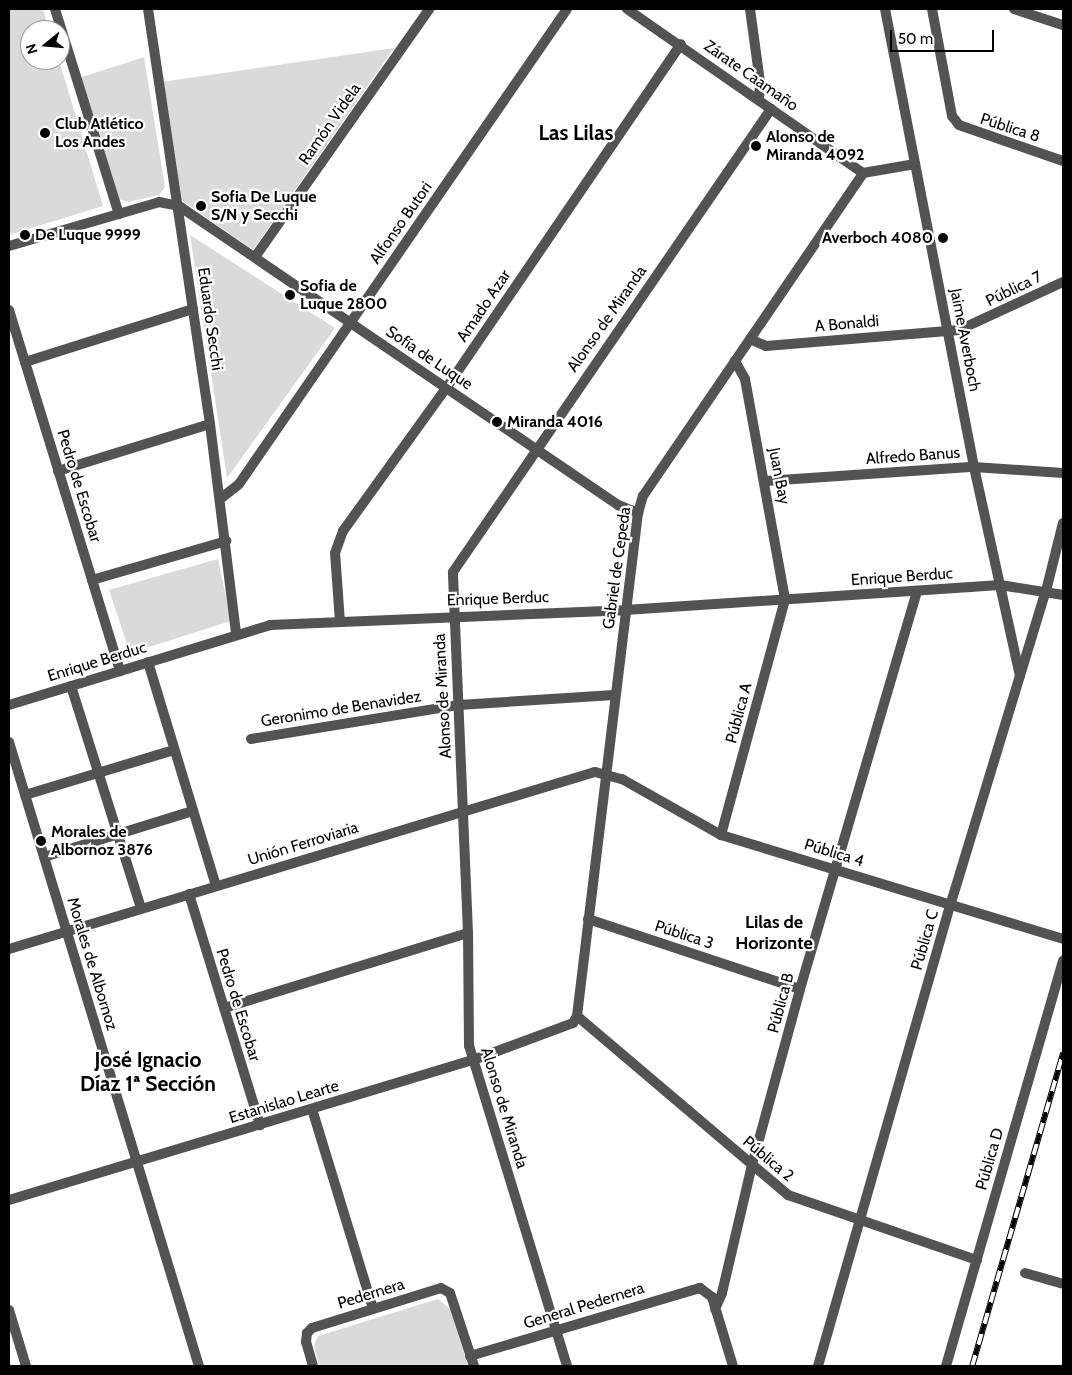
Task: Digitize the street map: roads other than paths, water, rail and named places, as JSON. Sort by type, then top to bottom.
[{"type":"street","points":[[55,9],[119,214]]},
{"type":"street","name":"Eduardo Secchi","points":[[148,9],[179,206],[210,424],[236,634]]},
{"type":"street","name":"Ramón Videla","points":[[255,257],[429,9]]},
{"type":"street","name":"Alfonso Butori","points":[[220,499],[239,484],[567,9]]},
{"type":"street","name":"Zárate Caamaño","points":[[626,9],[680,44],[863,173]]},
{"type":"street","points":[[750,9],[760,82],[759,100]]},
{"type":"street","name":"Jaime Averboch","points":[[885,9],[974,467],[1020,676]]},
{"type":"street","name":"Pública 8","points":[[932,9],[952,116],[966,129],[1063,161]]},
{"type":"street","points":[[1014,9],[1063,25]]},
{"type":"street","name":"Amado Azar","points":[[340,622],[335,553],[338,541],[447,387],[680,44]]},
{"type":"street","name":"Alonso de Miranda","points":[[567,1366],[469,1046],[468,933],[459,706],[451,581],[456,565],[771,109]]},
{"type":"street","points":[[863,173],[915,164]]},
{"type":"street","name":"Gabriel de Cepeda","points":[[577,1016],[607,774],[614,695],[638,513],[643,496],[863,173]]},
{"type":"street","name":"Sofía de Luque","points":[[9,246],[159,202],[179,206],[618,505],[638,513]]},
{"type":"street","name":"Pública 7","points":[[948,331],[968,327],[1063,282]]},
{"type":"street","points":[[25,362],[193,309]]},
{"type":"street","name":"Pedro de Escobar","points":[[9,310],[120,671]]},
{"type":"street","name":"A Bonaldi","points":[[750,339],[766,346],[948,331]]},
{"type":"street","name":"Juan Bay","points":[[735,361],[744,372],[766,481],[785,600]]},
{"type":"street","points":[[58,471],[210,424]]},
{"type":"street","name":"Alfredo Banus","points":[[766,481],[974,467],[1063,473]]},
{"type":"street","name":"Pública C","points":[[818,1366],[950,906],[1046,591],[1063,523]]},
{"type":"street","points":[[92,580],[226,542]]},
{"type":"street","name":"Enrique Berduc","points":[[9,705],[270,625],[625,610],[1000,585],[1046,591],[1063,596]]},
{"type":"street","name":"Pública B","points":[[716,1309],[722,1294],[752,1165],[800,989],[917,591]]},
{"type":"street","name":"Pública A","points":[[721,835],[785,600]]},
{"type":"street","points":[[148,662],[216,886]]},
{"type":"street","points":[[71,686],[141,908]]},
{"type":"street","name":"Geronimo de Benavidez","points":[[251,739],[459,706],[614,695]]},
{"type":"street","name":"Morales de Albornoz","points":[[9,742],[199,1366]]},
{"type":"street","points":[[25,795],[174,750]]},
{"type":"street","name":"Pública 4","points":[[607,774],[622,779],[721,835],[950,906],[1063,938]]},
{"type":"street","name":"Unión Ferroviaria","points":[[9,949],[582,775],[607,774]]},
{"type":"street","points":[[44,857],[193,811]]},
{"type":"street","name":"Pedro de Escobar","points":[[189,894],[260,1125]]},
{"type":"street","name":"Pública 3","points":[[588,919],[800,989]]},
{"type":"street","points":[[224,1008],[468,933]]},
{"type":"street","name":"Pública D","points":[[946,1366],[1063,961]]},
{"type":"street","name":"Pública 2","points":[[577,1016],[788,1195],[858,1222],[977,1260]]},
{"type":"street","name":"Estanislao Learte","points":[[9,1200],[473,1060],[566,1028],[577,1016]]},
{"type":"street","points":[[312,1109],[373,1309]]},
{"type":"street","points":[[1025,1274],[1063,1284]]},
{"type":"street","name":"Pedernera","points":[[313,1366],[306,1342],[307,1333],[312,1328],[447,1289],[472,1361]]},
{"type":"street","name":"General Pedernera","points":[[472,1361],[556,1330],[692,1289],[707,1291],[716,1309]]},
{"type":"street","points":[[716,1309],[733,1366]]},
{"type":"street","points":[[9,1310],[26,1366]]},
{"type":"railway","points":[[972,1366],[1063,1053]]},
{"type":"place","name":"Club Atlético Los Andes","points":[[45,133]]},
{"type":"place","name":"Alonso de Miranda 4092","points":[[756,146]]},
{"type":"place","name":"Sofia De Luque S/N y Secchi","points":[[201,206]]},
{"type":"place","name":"De Luque 9999","points":[[25,235]]},
{"type":"place","name":"Averboch 4080","points":[[943,238]]},
{"type":"place","name":"Sofia de Luque 2800","points":[[290,295]]},
{"type":"place","name":"Miranda 4016","points":[[497,422]]},
{"type":"place","name":"Morales de Albornoz 3876","points":[[41,841]]},
{"type":"district","name":"Las Lilas","points":[[576,133]]},
{"type":"district","name":"Lilas de Horizonte","points":[[774,933]]},
{"type":"district","name":"José Ignacio Díaz 1ª Sección","points":[[148,1072]]}]
